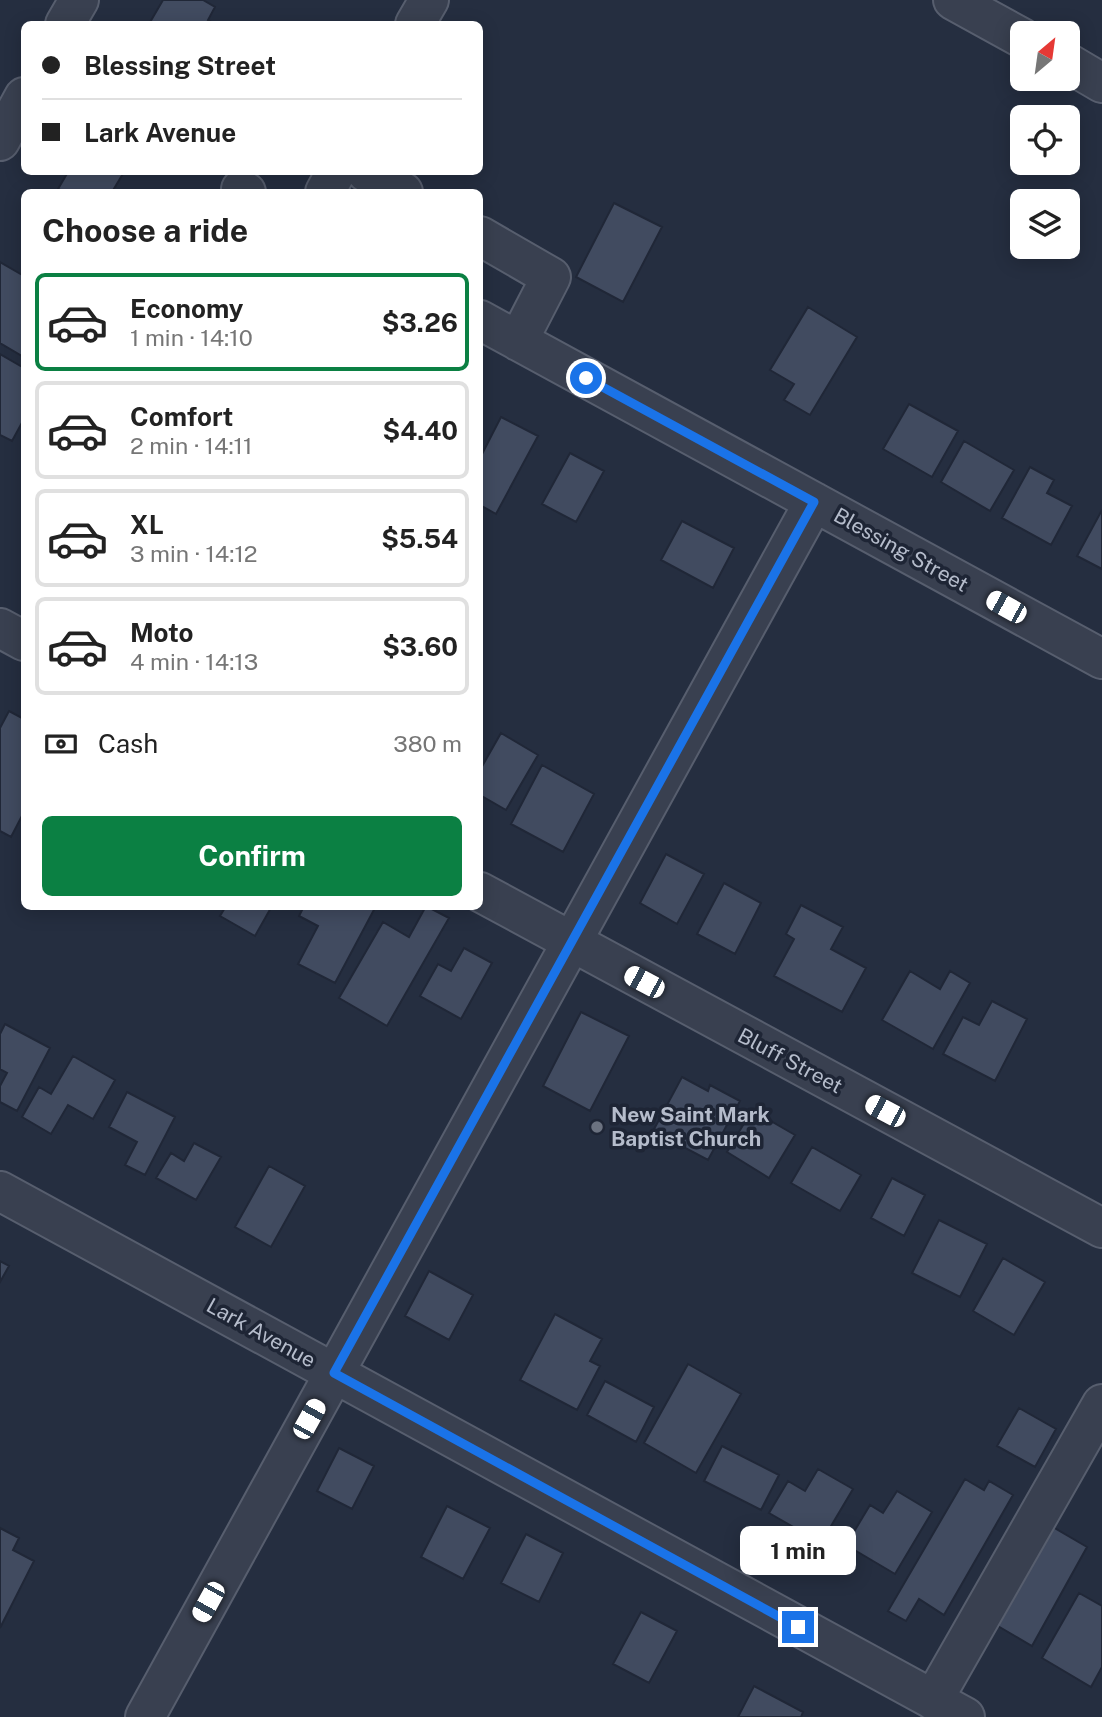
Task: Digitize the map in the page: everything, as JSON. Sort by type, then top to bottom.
[{"type":"street","points":[[67,21],[79,0]]},
{"type":"street","points":[[417,21],[429,0]]},
{"type":"street","points":[[953,0],[1010,31]]},
{"type":"street","points":[[1080,71],[1102,83]]},
{"type":"street","points":[[0,141],[21,102]]},
{"type":"street","points":[[371,175],[397,189]]},
{"type":"street","points":[[483,238],[551,277],[518,341]]},
{"type":"street","name":"Blessing Street","points":[[483,322],[1102,659]]},
{"type":"street","points":[[145,1717],[814,502]]},
{"type":"street","points":[[0,628],[21,640]]},
{"type":"street","name":"Bluff Street","points":[[483,894],[1102,1228]]},
{"type":"street","name":"Lark Avenue","points":[[0,1191],[949,1708]]},
{"type":"street","points":[[949,1708],[1102,1404]]},
{"type":"building","points":[[163,0],[203,0],[215,7],[210,21],[151,21]]},
{"type":"building","points":[[66,175],[122,175],[114,189],[58,189]]},
{"type":"building","points":[[614,203],[662,227],[623,302],[576,277]]},
{"type":"building","points":[[0,262],[21,274],[21,355],[0,343]]},
{"type":"building","points":[[808,307],[857,337],[810,415],[784,400],[794,384],[770,370]]},
{"type":"building","points":[[0,354],[21,366],[21,424],[12,441],[0,435]]},
{"type":"building","points":[[909,404],[958,431],[932,477],[883,449]]},
{"type":"building","points":[[501,417],[538,436],[496,514],[483,507],[483,452]]},
{"type":"building","points":[[964,441],[1014,470],[990,511],[941,482]]},
{"type":"building","points":[[570,453],[604,471],[576,522],[542,504]]},
{"type":"building","points":[[1030,467],[1054,480],[1047,493],[1072,506],[1051,545],[1002,518]]},
{"type":"building","points":[[1102,510],[1102,569],[1077,556]]},
{"type":"building","points":[[682,521],[734,548],[713,588],[661,560]]},
{"type":"building","points":[[9,711],[21,717],[21,818],[11,837],[0,831],[0,728]]},
{"type":"building","points":[[501,733],[538,755],[506,810],[483,797],[483,765]]},
{"type":"building","points":[[542,765],[594,794],[563,852],[511,824]]},
{"type":"building","points":[[666,854],[704,874],[677,924],[640,903]]},
{"type":"building","points":[[724,883],[761,903],[735,954],[697,934]]},
{"type":"building","points":[[801,905],[843,927],[831,949],[866,968],[842,1012],[774,976],[794,939],[786,934]]},
{"type":"building","points":[[224,910],[270,910],[255,936],[220,916]]},
{"type":"building","points":[[302,910],[374,910],[335,983],[298,964],[318,926],[299,916]]},
{"type":"building","points":[[424,910],[434,910],[449,918],[387,1026],[339,998],[383,922],[409,937]]},
{"type":"building","points":[[464,948],[492,963],[461,1019],[420,996],[438,964],[451,971]]},
{"type":"building","points":[[910,971],[940,989],[950,971],[970,983],[933,1049],[882,1020]]},
{"type":"building","points":[[992,1001],[1027,1019],[995,1081],[943,1054],[963,1017],[979,1025]]},
{"type":"building","points":[[581,1012],[629,1036],[590,1111],[543,1086]]},
{"type":"building","points":[[5,1024],[50,1048],[17,1111],[0,1102],[0,1086],[7,1073],[0,1069],[0,1034]]},
{"type":"building","points":[[73,1056],[115,1080],[93,1119],[68,1105],[51,1134],[22,1117],[39,1087],[51,1094]]},
{"type":"building","points":[[682,1077],[708,1091],[710,1085],[740,1101],[708,1160],[653,1131]]},
{"type":"building","points":[[127,1092],[175,1117],[145,1175],[125,1165],[137,1142],[109,1127]]},
{"type":"building","points":[[752,1110],[795,1135],[769,1178],[727,1152]]},
{"type":"building","points":[[194,1143],[221,1157],[196,1200],[156,1178],[171,1153],[184,1161]]},
{"type":"building","points":[[812,1147],[861,1175],[840,1211],[791,1183]]},
{"type":"building","points":[[269,1166],[305,1186],[271,1247],[235,1227]]},
{"type":"building","points":[[892,1178],[925,1195],[904,1236],[871,1218]]},
{"type":"building","points":[[939,1220],[987,1244],[960,1297],[912,1273]]},
{"type":"building","points":[[1003,1258],[1045,1282],[1014,1335],[973,1311]]},
{"type":"building","points":[[0,1261],[9,1266],[0,1282]]},
{"type":"building","points":[[429,1271],[473,1295],[449,1340],[405,1316]]},
{"type":"building","points":[[555,1314],[602,1339],[590,1361],[600,1366],[577,1410],[520,1380]]},
{"type":"building","points":[[688,1364],[741,1394],[696,1473],[644,1443]]},
{"type":"building","points":[[605,1381],[654,1407],[636,1442],[587,1415]]},
{"type":"building","points":[[1019,1408],[1056,1429],[1035,1467],[997,1446]]},
{"type":"building","points":[[722,1446],[779,1475],[761,1510],[704,1481]]},
{"type":"building","points":[[339,1448],[374,1466],[352,1509],[317,1491]]},
{"type":"building","points":[[818,1469],[853,1489],[821,1543],[769,1513],[788,1481],[805,1491]]},
{"type":"building","points":[[965,1479],[984,1490],[989,1481],[1013,1495],[944,1615],[919,1599],[906,1621],[888,1611]]},
{"type":"building","points":[[897,1491],[932,1512],[895,1574],[846,1545],[870,1505],[883,1513]]},
{"type":"building","points":[[447,1506],[490,1528],[463,1579],[421,1557]]},
{"type":"building","points":[[1046,1523],[1087,1547],[1032,1646],[991,1622]]},
{"type":"building","points":[[0,1528],[19,1538],[13,1550],[34,1561],[0,1628]]},
{"type":"building","points":[[526,1534],[563,1553],[539,1602],[501,1583]]},
{"type":"building","points":[[1079,1593],[1102,1606],[1102,1667],[1091,1687],[1042,1658]]},
{"type":"building","points":[[641,1612],[677,1631],[649,1683],[613,1664]]},
{"type":"building","points":[[754,1686],[803,1712],[801,1717],[738,1717]]},
{"type":"place","name":"New Saint Mark Baptist Church","points":[[597,1127]]},
{"type":"route","points":[[586,378],[814,502],[334,1373],[798,1627]]}]
